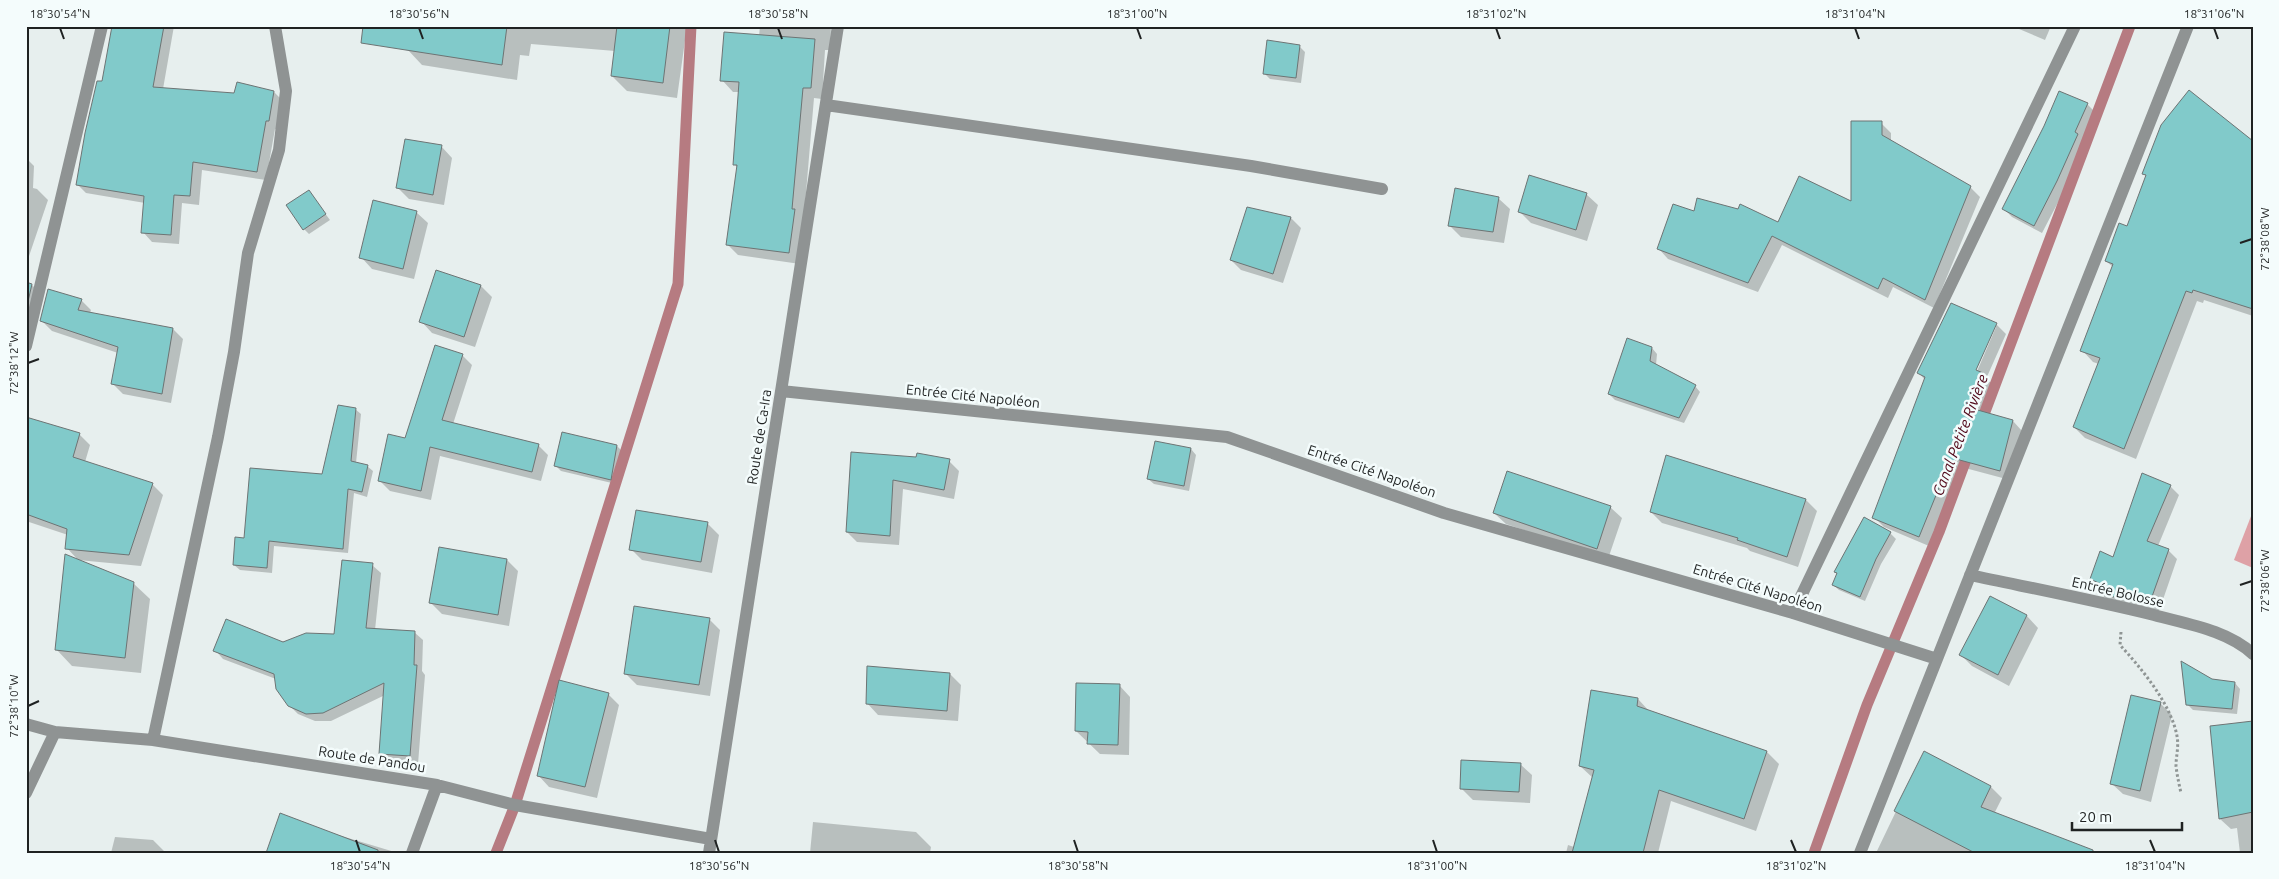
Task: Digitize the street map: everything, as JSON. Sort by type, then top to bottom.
[{"type":"street","points":[[26,346],[102,26]]},
{"type":"street","points":[[154,740],[218,437],[234,352],[248,253],[279,150],[286,92],[275,26]]},
{"type":"street","name":"Route de Ca-Ira","points":[[709,853],[838,26]]},
{"type":"street","points":[[1793,613],[2075,26]]},
{"type":"street","points":[[1860,853],[2188,26]]},
{"type":"street","points":[[826,105],[1241,165],[1382,189]]},
{"type":"street","name":"Entrée Cité Napoléon","points":[[781,392],[1227,437],[1444,512],[1793,613],[1937,659]]},
{"type":"street","name":"Entrée Bolosse","points":[[1970,575],[2121,607],[2191,625],[2239,642],[2253,654]]},
{"type":"street","name":"Route de Pandou","points":[[26,724],[55,732],[154,740],[437,785],[515,804],[711,839]]},
{"type":"street","points":[[26,793],[55,732]]},
{"type":"street","points":[[412,853],[437,785]]},
{"type":"path","points":[[2121,607],[2120,645],[2139,665],[2167,709],[2173,723],[2179,749],[2176,765],[2181,793]]},
{"type":"shaded area","points":[[2253,511],[2253,568],[2234,560]]},
{"type":"building","points":[[112,26],[164,26],[153,87],[234,93],[237,82],[274,91],[269,121],[266,121],[257,172],[193,162],[190,196],[174,195],[171,235],[141,233],[144,196],[76,185],[85,133],[97,81],[102,81]]},
{"type":"building","points":[[363,26],[507,26],[502,65],[361,43]]},
{"type":"building","points":[[617,26],[670,26],[663,83],[611,76]]},
{"type":"building","points":[[724,32],[815,39],[811,88],[803,88],[792,209],[795,209],[789,253],[726,245],[737,165],[733,165],[739,82],[720,81]]},
{"type":"building","points":[[1267,40],[1300,45],[1296,78],[1263,74]]},
{"type":"building","points":[[2189,90],[2253,141],[2253,309],[2193,290],[2192,293],[2186,291],[2124,449],[2073,427],[2100,358],[2080,351],[2113,264],[2105,261],[2119,223],[2127,226],[2146,175],[2142,174],[2161,125]]},
{"type":"building","points":[[2059,91],[2088,103],[2075,132],[2078,134],[2034,226],[2002,209],[2044,126]]},
{"type":"building","points":[[1851,121],[1882,121],[1882,135],[1971,186],[1925,300],[1883,278],[1878,289],[1772,236],[1748,283],[1657,249],[1673,204],[1694,211],[1697,198],[1738,209],[1740,204],[1778,222],[1799,176],[1851,201]]},
{"type":"building","points":[[405,139],[442,145],[433,195],[396,188]]},
{"type":"building","points":[[1529,175],[1587,193],[1576,230],[1518,212]]},
{"type":"building","points":[[1455,188],[1499,197],[1493,232],[1448,226]]},
{"type":"building","points":[[309,190],[326,214],[303,230],[286,205]]},
{"type":"building","points":[[373,200],[417,211],[403,269],[359,258]]},
{"type":"building","points":[[1247,207],[1291,217],[1273,274],[1230,260]]},
{"type":"building","points":[[436,270],[481,285],[464,337],[419,322]]},
{"type":"building","points":[[26,282],[32,284],[26,310]]},
{"type":"building","points":[[48,289],[82,299],[78,310],[173,328],[162,394],[111,384],[118,347],[40,321]]},
{"type":"building","points":[[1951,303],[1997,323],[1976,370],[1983,373],[1967,407],[2013,420],[2000,471],[1956,459],[1946,485],[1941,483],[1919,537],[1872,518],[1925,377],[1917,373]]},
{"type":"building","points":[[1627,338],[1652,347],[1650,361],[1696,385],[1679,418],[1608,394]]},
{"type":"building","points":[[435,345],[463,354],[442,420],[539,444],[532,472],[430,447],[421,491],[378,481],[388,434],[405,438]]},
{"type":"building","points":[[338,405],[356,408],[351,461],[368,465],[362,492],[348,489],[343,549],[269,541],[267,568],[233,565],[235,537],[244,538],[250,468],[322,474]]},
{"type":"building","points":[[26,417],[80,433],[73,457],[153,483],[129,555],[65,549],[67,529],[26,514]]},
{"type":"building","points":[[562,432],[617,445],[611,480],[554,466]]},
{"type":"building","points":[[1155,441],[1191,448],[1184,486],[1147,479]]},
{"type":"building","points":[[851,452],[916,457],[917,453],[950,459],[944,490],[893,480],[890,536],[846,532]]},
{"type":"building","points":[[1666,455],[1806,499],[1787,557],[1737,540],[1738,538],[1650,512]]},
{"type":"building","points":[[1507,471],[1611,506],[1597,549],[1493,513]]},
{"type":"building","points":[[2142,473],[2171,485],[2147,541],[2169,549],[2149,605],[2124,597],[2123,599],[2100,594],[2103,585],[2090,579],[2100,551],[2113,557]]},
{"type":"building","points":[[636,510],[708,522],[701,562],[629,550]]},
{"type":"building","points":[[1864,517],[1891,532],[1876,559],[1860,597],[1832,585],[1837,573],[1834,572]]},
{"type":"building","points":[[439,547],[507,559],[498,615],[429,603]]},
{"type":"building","points":[[65,554],[134,582],[125,658],[55,650]]},
{"type":"building","points":[[342,560],[373,563],[366,628],[415,631],[414,665],[417,665],[410,756],[379,754],[384,683],[323,713],[306,714],[288,706],[276,689],[274,674],[213,651],[226,619],[283,642],[306,633],[334,634]]},
{"type":"building","points":[[1990,596],[2027,615],[1998,675],[1959,655]]},
{"type":"building","points":[[634,606],[710,618],[699,685],[624,674]]},
{"type":"building","points":[[2181,661],[2212,679],[2235,682],[2232,709],[2186,705]]},
{"type":"building","points":[[867,666],[950,673],[947,711],[866,704]]},
{"type":"building","points":[[559,680],[609,693],[585,787],[537,776]]},
{"type":"building","points":[[1076,683],[1120,684],[1118,745],[1087,744],[1088,732],[1075,731]]},
{"type":"building","points":[[1591,690],[1638,698],[1637,706],[1767,751],[1744,819],[1659,790],[1643,853],[1572,853],[1594,770],[1579,766]]},
{"type":"building","points":[[2131,695],[2161,702],[2140,791],[2110,784]]},
{"type":"building","points":[[2253,721],[2253,812],[2219,819],[2210,726]]},
{"type":"building","points":[[1924,751],[1991,786],[1981,807],[2093,850],[2093,853],[1975,853],[1894,811]]},
{"type":"building","points":[[1461,760],[1521,763],[1519,792],[1460,789]]},
{"type":"building","points":[[280,813],[378,850],[378,853],[266,853]]},
{"type":"waterway","points":[[496,853],[515,805],[678,284],[691,26]]},
{"type":"waterway","name":"Canal Petite Rivière","points":[[1980,425],[2130,26]]},
{"type":"waterway","name":"Canal Petite Rivière","points":[[1814,853],[1867,705],[1939,532],[1970,449]]}]
